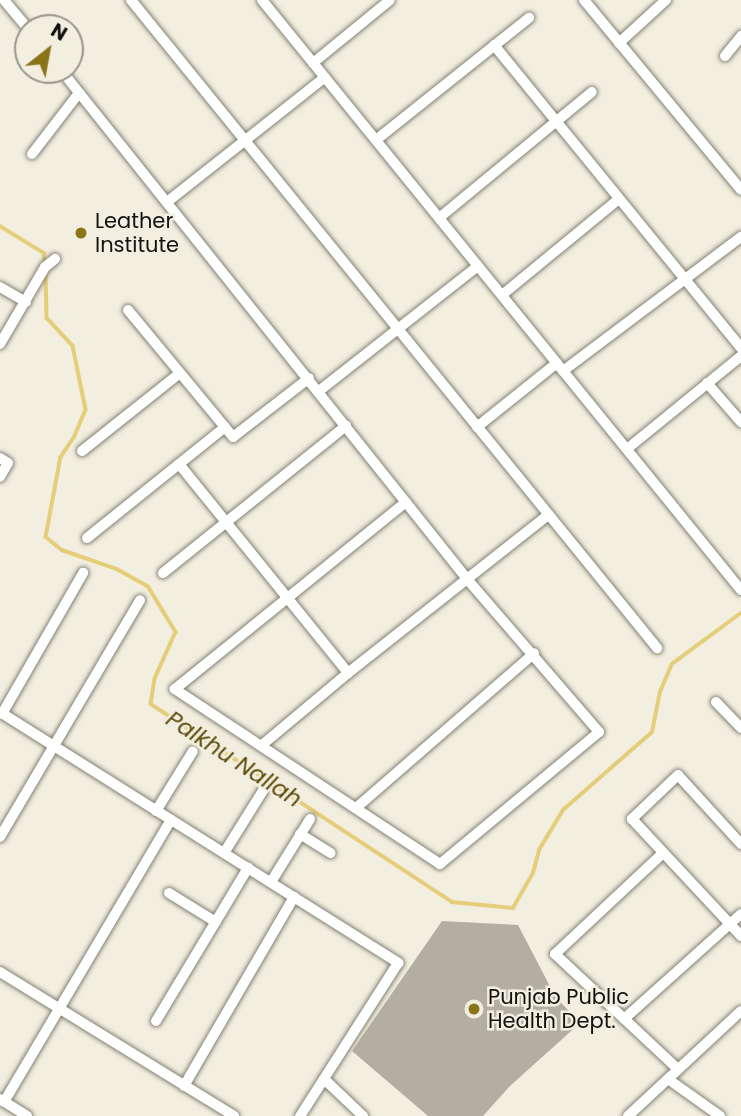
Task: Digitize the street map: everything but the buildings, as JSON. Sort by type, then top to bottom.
[{"type":"street","points":[[4,0],[16,14]]},
{"type":"street","points":[[131,0],[657,648]]},
{"type":"street","points":[[262,0],[741,590]]},
{"type":"street","points":[[313,63],[390,0]]},
{"type":"street","points":[[584,0],[741,190]]},
{"type":"street","points":[[619,43],[666,0]]},
{"type":"street","points":[[376,141],[529,18]]},
{"type":"street","points":[[726,56],[741,36]]},
{"type":"street","points":[[494,45],[741,348]]},
{"type":"street","points":[[167,202],[325,77]]},
{"type":"street","points":[[72,84],[309,378],[467,579],[534,653],[599,733],[440,864],[175,689],[406,502]]},
{"type":"street","points":[[439,218],[592,92]]},
{"type":"street","points":[[32,154],[79,93]]},
{"type":"street","points":[[502,295],[619,199]]},
{"type":"street","points":[[477,427],[741,237]]},
{"type":"street","points":[[0,344],[45,267],[55,259]]},
{"type":"street","points":[[319,391],[478,266]]},
{"type":"street","points":[[0,287],[26,302]]},
{"type":"street","points":[[128,310],[233,437],[309,378]]},
{"type":"street","points":[[626,449],[741,356]]},
{"type":"street","points":[[82,451],[180,373]]},
{"type":"street","points":[[707,383],[741,422]]},
{"type":"street","points":[[163,573],[346,426]]},
{"type":"street","points":[[87,538],[225,427]]},
{"type":"street","points":[[0,458],[8,463],[0,477]]},
{"type":"street","points":[[179,464],[348,673]]},
{"type":"street","points":[[262,746],[348,673],[548,515]]},
{"type":"street","points":[[83,573],[1,713],[398,963],[300,1116]]},
{"type":"street","points":[[0,836],[140,600]]},
{"type":"street","points":[[356,808],[534,653]]},
{"type":"street","points":[[716,702],[741,729]]},
{"type":"street","points":[[156,811],[193,751]]},
{"type":"street","points":[[741,844],[678,775],[632,819],[741,936]]},
{"type":"street","points":[[224,853],[264,789]]},
{"type":"street","points":[[271,882],[310,819]]},
{"type":"street","points":[[27,1116],[2,1100],[171,820]]},
{"type":"street","points":[[300,834],[331,853]]},
{"type":"street","points":[[663,852],[555,954],[678,1069]]},
{"type":"street","points":[[156,1021],[248,868]]},
{"type":"street","points":[[169,893],[216,922]]},
{"type":"street","points":[[184,1086],[294,897]]},
{"type":"street","points":[[624,1019],[741,914]]},
{"type":"street","points":[[0,972],[234,1116]]},
{"type":"street","points":[[628,1116],[741,1011]]},
{"type":"street","points":[[324,1079],[363,1116]]},
{"type":"street","points":[[668,1079],[720,1116]]},
{"type":"waterway","name":"Palkhu Nallah","points":[[0,226],[44,253],[45,262]]},
{"type":"waterway","name":"Palkhu Nallah","points":[[46,274],[47,318],[73,346],[86,410],[74,438],[61,457],[46,537],[62,550],[117,569],[148,586],[176,632],[155,679],[151,704],[452,902],[513,908],[533,873],[539,850],[563,810],[652,732],[660,692],[672,664],[741,613]]},
{"type":"place","name":"Leather Institute","points":[[81,233]]},
{"type":"place","name":"Punjab Public Health Dept.","points":[[474,1009]]}]
